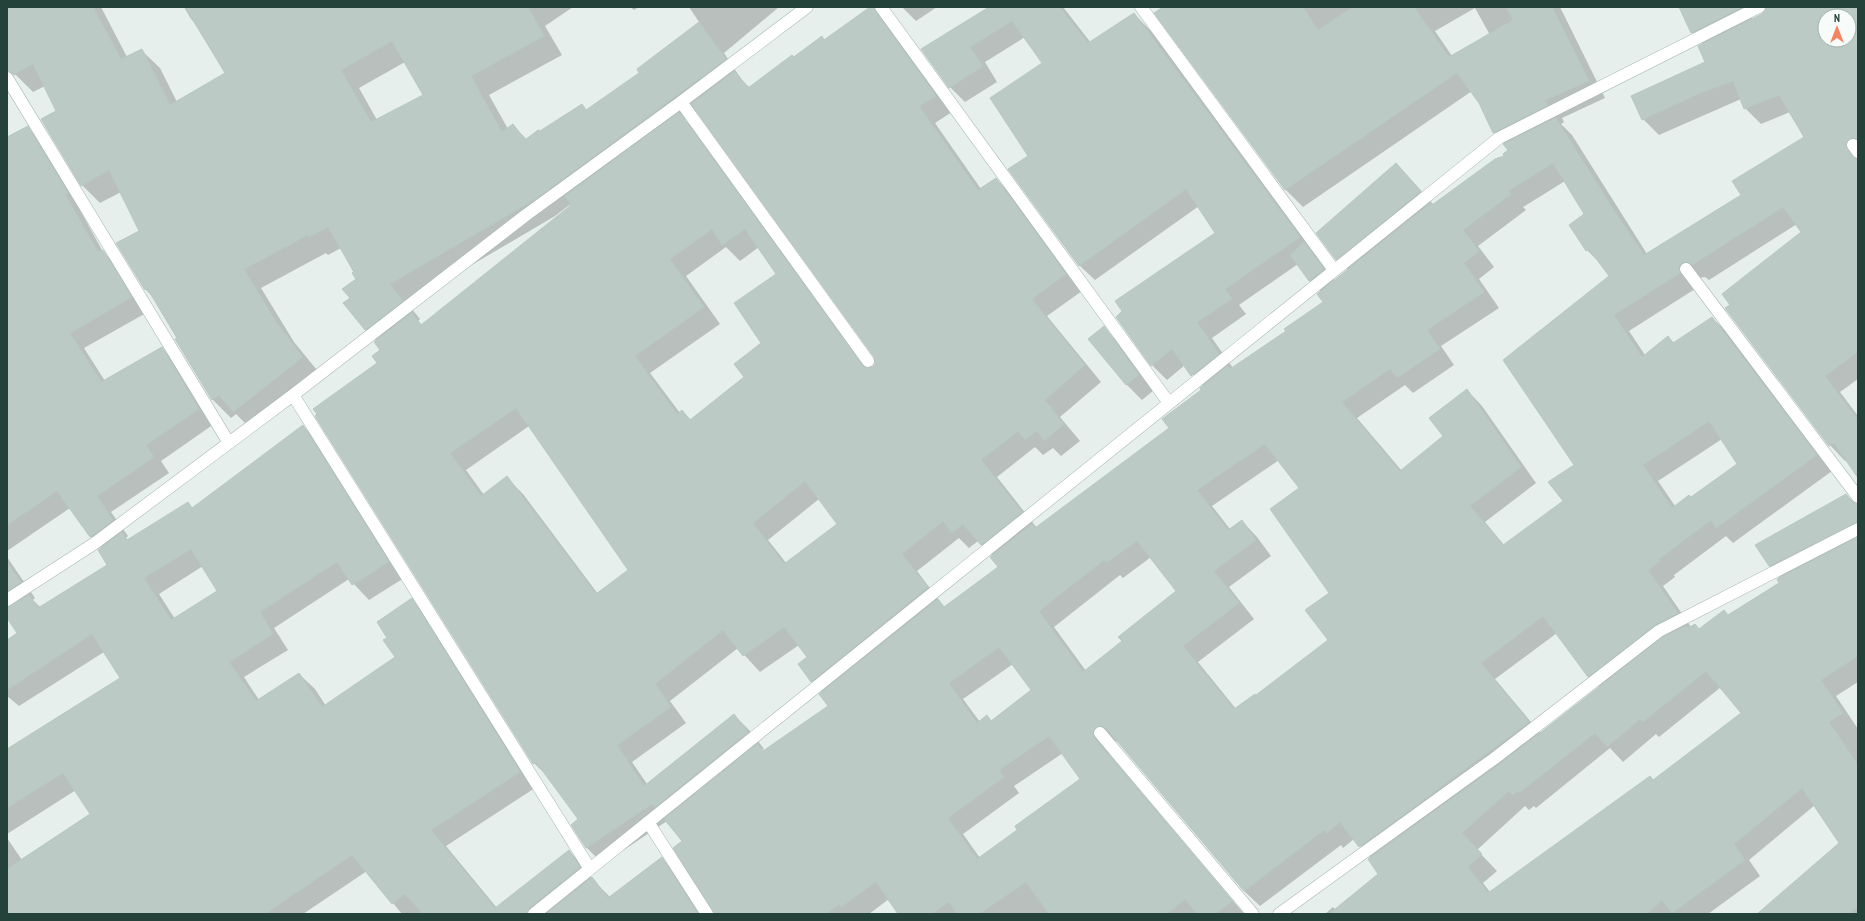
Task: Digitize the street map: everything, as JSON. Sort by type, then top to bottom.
[{"type":"street","points":[[7,600],[95,543],[230,443],[526,215],[681,102],[807,7]]},
{"type":"street","points":[[881,7],[1169,403]]},
{"type":"street","points":[[1141,7],[1334,270]]},
{"type":"street","points":[[534,914],[1499,138],[1759,7]]},
{"type":"street","points":[[7,78],[230,443]]},
{"type":"street","points":[[681,102],[868,361]]},
{"type":"street","points":[[1686,269],[1858,497]]},
{"type":"street","points":[[293,395],[590,869]]},
{"type":"street","points":[[1279,914],[1495,758],[1659,630],[1858,529]]},
{"type":"street","points":[[1100,732],[1253,914]]},
{"type":"street","points":[[648,822],[707,914]]},
{"type":"building","points":[[7,7],[93,7],[121,59],[142,49],[170,105],[225,73],[185,7],[528,7],[544,36],[471,76],[502,132],[513,124],[525,140],[538,130],[540,131],[582,104],[586,110],[639,73],[637,69],[699,22],[726,59],[537,198],[390,284],[403,301],[365,330],[343,303],[350,298],[342,289],[356,279],[352,273],[354,272],[328,227],[309,237],[308,235],[244,269],[276,322],[303,357],[233,412],[219,395],[212,400],[175,339],[177,338],[147,288],[145,290],[116,243],[139,231],[109,170],[81,186],[41,119],[56,111],[33,64],[14,75],[7,71]],"holes":[[[392,41],[423,95],[371,122],[341,70]]]},
{"type":"building","points":[[870,7],[874,7],[875,11],[936,96],[919,106],[978,190],[996,178],[1066,274],[1032,299],[1085,365],[1045,400],[1064,424],[1044,441],[1037,431],[1025,440],[1018,431],[981,460],[1022,512],[981,545],[963,524],[952,533],[943,521],[902,554],[928,587],[811,682],[798,664],[807,657],[784,627],[743,656],[723,630],[655,684],[671,707],[617,745],[644,786],[734,714],[748,732],[655,807],[652,804],[586,848],[571,825],[578,819],[536,762],[533,764],[315,416],[317,414],[313,409],[377,363],[372,356],[380,350],[374,342],[412,313],[421,325],[571,205],[565,196],[679,112],[862,365],[865,368],[872,367],[875,364],[874,357],[691,104],[735,71],[748,88],[792,55],[794,57],[822,36],[824,40]],"holes":[[[712,229],[722,245],[745,229],[776,274],[734,303],[761,343],[734,364],[744,377],[690,420],[682,410],[677,414],[635,356],[704,307],[670,259]],[[516,408],[628,570],[596,594],[507,476],[481,496],[450,453]],[[805,481],[837,524],[784,564],[753,523]]]},
{"type":"building","points":[[989,7],[1060,7],[1088,43],[1134,13],[1300,237],[1225,289],[1232,299],[1197,322],[1219,354],[1191,376],[1172,349],[1151,366],[1116,317],[1122,311],[1115,301],[1215,233],[1186,189],[1079,266],[1008,169],[1028,156],[990,98],[1042,63],[1012,21],[970,47],[983,66],[949,88],[921,49]]},
{"type":"building","points":[[1163,7],[1303,7],[1318,30],[1353,7],[1414,7],[1449,57],[1513,20],[1506,7],[1552,7],[1589,81],[1545,100],[1548,105],[1493,133],[1479,103],[1457,73],[1285,190],[1154,13]]},
{"type":"building","points":[[1679,7],[1742,7],[1691,33]]},
{"type":"building","points":[[1766,7],[1858,7],[1858,140],[1853,138],[1849,139],[1846,145],[1852,156],[1858,159],[1858,352],[1825,376],[1858,420],[1858,478],[1834,443],[1829,446],[1725,308],[1730,305],[1722,294],[1801,232],[1783,207],[1692,265],[1689,262],[1682,263],[1679,266],[1680,273],[1614,315],[1642,357],[1668,336],[1673,343],[1712,317],[1817,455],[1716,528],[1711,520],[1659,559],[1660,561],[1648,570],[1678,613],[1655,625],[1588,677],[1543,616],[1481,663],[1529,722],[1359,847],[1340,822],[1327,833],[1324,830],[1244,891],[1106,728],[1099,726],[1093,730],[1094,738],[1232,901],[1216,914],[1197,914],[1185,899],[1167,914],[1049,914],[1026,882],[979,914],[957,914],[949,902],[932,914],[898,914],[876,882],[841,907],[840,904],[826,914],[714,914],[673,848],[682,841],[664,819],[757,744],[763,751],[828,706],[819,694],[938,599],[944,607],[998,567],[990,557],[1032,524],[1035,528],[1169,428],[1162,419],[1201,390],[1200,388],[1227,366],[1230,369],[1286,331],[1284,329],[1323,302],[1317,294],[1431,203],[1432,205],[1495,159],[1504,156],[1503,154],[1508,150],[1503,144],[1556,118],[1644,255],[1741,195],[1732,181],[1804,137],[1779,95],[1744,109],[1733,81],[1698,94],[1642,120],[1631,96],[1705,62],[1698,46],[1762,14]],"holes":[[[1553,163],[1584,214],[1569,225],[1586,251],[1589,249],[1609,276],[1503,360],[1574,465],[1548,482],[1563,501],[1503,545],[1470,506],[1521,467],[1467,389],[1429,418],[1443,436],[1400,471],[1342,402],[1390,369],[1397,378],[1440,349],[1427,330],[1484,292],[1464,263],[1479,251],[1463,230],[1511,194],[1508,191]],[[1709,421],[1737,464],[1691,497],[1689,495],[1672,508],[1643,465]],[[1265,444],[1299,488],[1270,509],[1329,593],[1305,610],[1328,640],[1256,695],[1255,694],[1234,709],[1183,646],[1239,603],[1214,571],[1256,540],[1242,520],[1228,530],[1197,490]],[[1137,541],[1176,591],[1118,637],[1122,641],[1083,672],[1039,611],[1104,560],[1106,563]],[[999,647],[1031,690],[991,721],[987,715],[977,723],[949,683]],[[1049,736],[1080,779],[1015,826],[1017,830],[977,859],[948,818],[1004,777],[999,770]]]},
{"type":"building","points":[[28,126],[68,193],[65,194],[98,252],[103,250],[132,297],[70,333],[101,382],[162,347],[199,409],[146,445],[154,457],[97,496],[113,520],[90,537],[57,491],[7,525],[7,137]]},
{"type":"building","points":[[1396,163],[1421,191],[1336,260],[1316,233]]},
{"type":"building","points":[[1304,242],[1324,269],[1309,281],[1290,255]]},
{"type":"building","points":[[1104,326],[1139,375],[1126,385],[1088,339]]},
{"type":"building","points":[[303,425],[389,562],[352,585],[337,562],[260,612],[273,634],[229,662],[256,701],[299,673],[322,707],[395,657],[383,640],[387,638],[377,622],[412,598],[520,772],[431,830],[495,908],[569,850],[580,867],[529,908],[527,914],[423,914],[405,894],[392,904],[352,855],[265,914],[7,914],[7,869],[90,814],[63,773],[7,808],[7,749],[120,678],[92,634],[7,690],[7,640],[17,633],[7,618],[7,607],[29,595],[38,608],[107,565],[98,550],[122,532],[127,540],[188,502],[192,508]],"holes":[[[191,549],[217,591],[171,620],[144,578]]]},
{"type":"building","points":[[1846,494],[1852,502],[1858,504],[1858,522],[1769,566],[1755,545]]},
{"type":"building","points":[[1858,537],[1858,656],[1821,680],[1843,713],[1829,722],[1858,765],[1858,906],[1849,914],[1757,914],[1839,843],[1802,788],[1734,844],[1745,860],[1672,913],[1662,900],[1647,914],[1329,914],[1378,874],[1368,859],[1500,764],[1663,637],[1686,626],[1688,628],[1695,624],[1699,629],[1724,610],[1728,615],[1779,583],[1777,579]],"holes":[[[1706,671],[1741,713],[1653,780],[1650,776],[1488,893],[1468,867],[1482,854],[1462,833],[1509,791],[1513,795],[1517,791],[1519,793],[1595,733],[1607,747],[1640,719],[1643,722]]]},
{"type":"building","points":[[7,562],[21,582],[7,591]]},
{"type":"building","points":[[662,857],[698,914],[546,914],[592,877],[608,898]]}]
